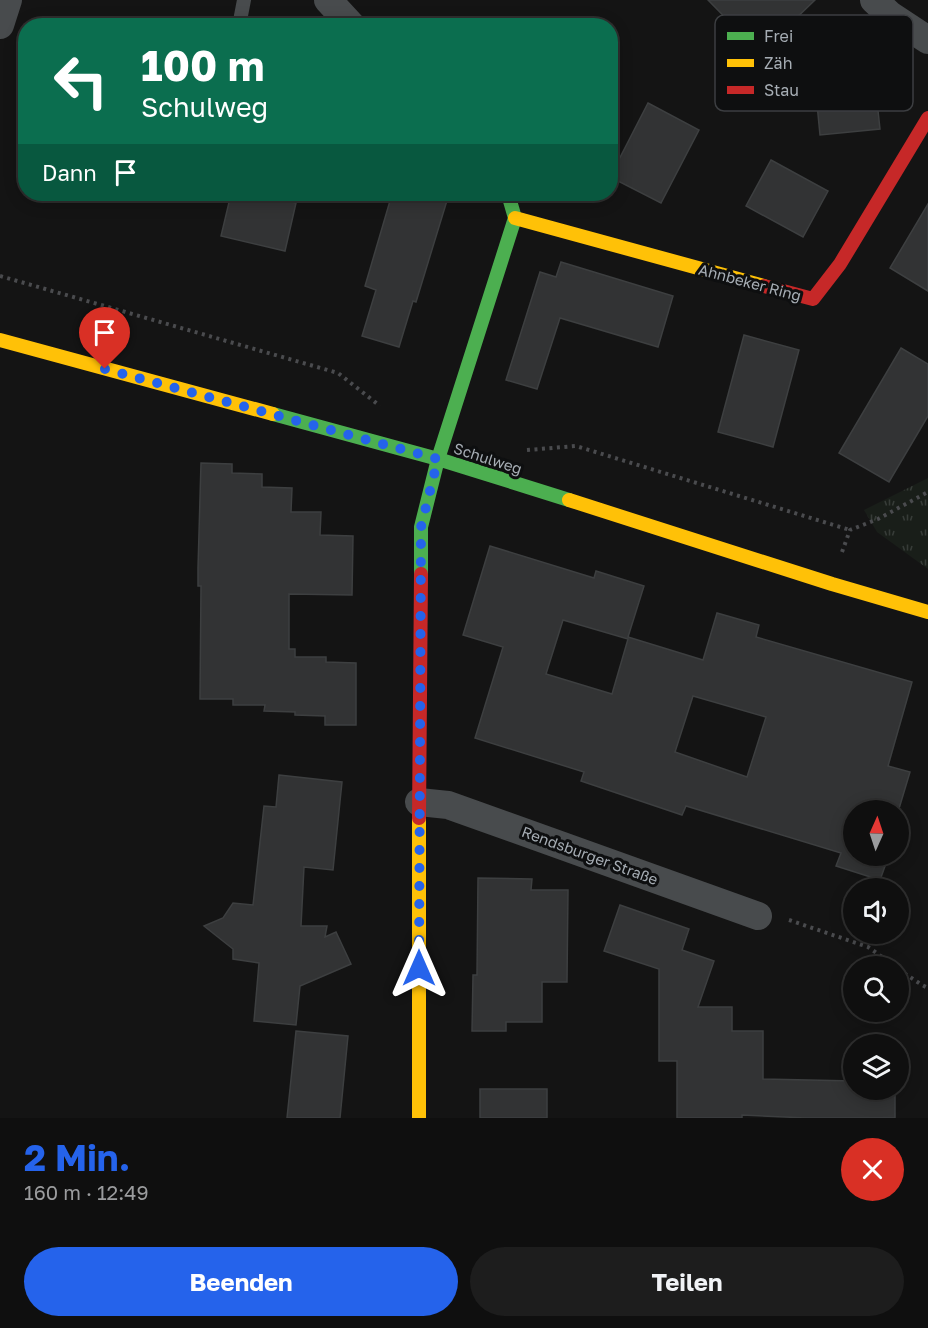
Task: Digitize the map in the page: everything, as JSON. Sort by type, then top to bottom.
[{"type":"street","points":[[0,25],[8,0]]},
{"type":"street","points":[[328,0],[345,18]]},
{"type":"street","points":[[874,0],[890,15]]},
{"type":"street","points":[[913,30],[928,40]]},
{"type":"street","name":"Ahnbeker Ring","points":[[515,218],[813,299],[840,264],[928,118]]},
{"type":"street","points":[[419,1118],[421,527],[438,459],[515,218],[510,201]]},
{"type":"street","name":"Schulweg","points":[[0,340],[438,459],[832,584],[928,612]]},
{"type":"street","name":"Rendsburger Straße","points":[[419,802],[448,804],[758,916]]},
{"type":"lane","points":[[241,18],[244,0]]},
{"type":"path","points":[[832,584],[850,530],[878,519],[928,492]]},
{"type":"path","points":[[758,916],[785,918],[868,947],[881,956]]},
{"type":"path","points":[[909,977],[928,988]]},
{"type":"green space","points":[[928,478],[928,569],[877,532],[864,510]]},
{"type":"building","points":[[708,0],[815,0],[799,15],[723,15]]},
{"type":"building","points":[[648,103],[699,130],[661,203],[618,181],[618,161]]},
{"type":"building","points":[[818,111],[878,111],[880,129],[820,135]]},
{"type":"building","points":[[771,160],[828,191],[803,237],[746,206]]},
{"type":"building","points":[[229,201],[296,203],[285,251],[221,236]]},
{"type":"building","points":[[390,201],[447,201],[416,302],[413,301],[399,347],[362,336],[376,290],[365,286]]},
{"type":"building","points":[[928,204],[928,291],[890,268]]},
{"type":"building","points":[[561,262],[673,296],[658,347],[560,318],[537,389],[506,380],[540,272],[556,277]]},
{"type":"building","points":[[744,335],[799,350],[773,447],[718,432]]},
{"type":"building","points":[[901,348],[928,364],[928,416],[889,482],[839,453]]},
{"type":"building","points":[[201,463],[232,464],[232,473],[262,474],[262,487],[292,488],[291,512],[321,512],[320,535],[353,536],[352,595],[289,594],[289,649],[295,649],[295,657],[326,657],[326,662],[356,663],[356,725],[325,725],[325,716],[264,711],[265,705],[233,705],[233,699],[200,699],[201,586],[198,586],[198,568]]},
{"type":"building","points":[[490,546],[594,578],[596,571],[644,586],[628,637],[703,660],[717,613],[759,625],[756,637],[912,682],[888,766],[910,772],[902,800],[843,800],[843,866],[885,866],[881,878],[874,878],[836,866],[841,853],[686,806],[682,815],[581,781],[584,772],[475,738],[503,647],[463,635]],"holes":[[[563,620],[628,639],[612,694],[546,674]],[[693,696],[766,717],[747,777],[675,752]]]},
{"type":"building","points":[[279,775],[342,782],[333,870],[304,867],[301,926],[327,926],[325,937],[336,932],[351,964],[300,986],[296,1025],[254,1021],[259,963],[233,959],[233,949],[204,926],[223,918],[233,903],[253,905],[264,806],[276,807]]},
{"type":"building","points":[[478,878],[532,879],[531,890],[568,890],[567,982],[542,982],[542,1022],[506,1022],[506,1031],[472,1031],[473,975],[477,975]]},
{"type":"building","points":[[620,905],[689,929],[682,950],[714,961],[698,1007],[732,1007],[732,1031],[763,1031],[763,1079],[843,1081],[843,1100],[895,1100],[895,1118],[742,1115],[742,1118],[677,1118],[677,1061],[659,1061],[659,969],[604,951]]},
{"type":"building","points":[[296,1031],[348,1036],[340,1118],[287,1118]]},
{"type":"building","points":[[480,1089],[547,1089],[547,1118],[480,1118]]},
{"type":"traffic: fast","points":[[421,574],[421,527],[438,459],[515,218],[510,201]]},
{"type":"traffic: fast","points":[[273,414],[438,459],[569,500]]},
{"type":"traffic: slow","points":[[515,218],[764,286]]},
{"type":"traffic: slow","points":[[0,340],[273,414]]},
{"type":"traffic: slow","points":[[569,500],[832,584],[928,612]]},
{"type":"traffic: slow","points":[[419,818],[419,1118]]},
{"type":"traffic: jam","points":[[764,286],[813,299],[840,264],[928,118]]},
{"type":"traffic: jam","points":[[419,818],[421,574]]},
{"type":"route","points":[[105,369],[438,459],[421,527],[419,968]]}]
